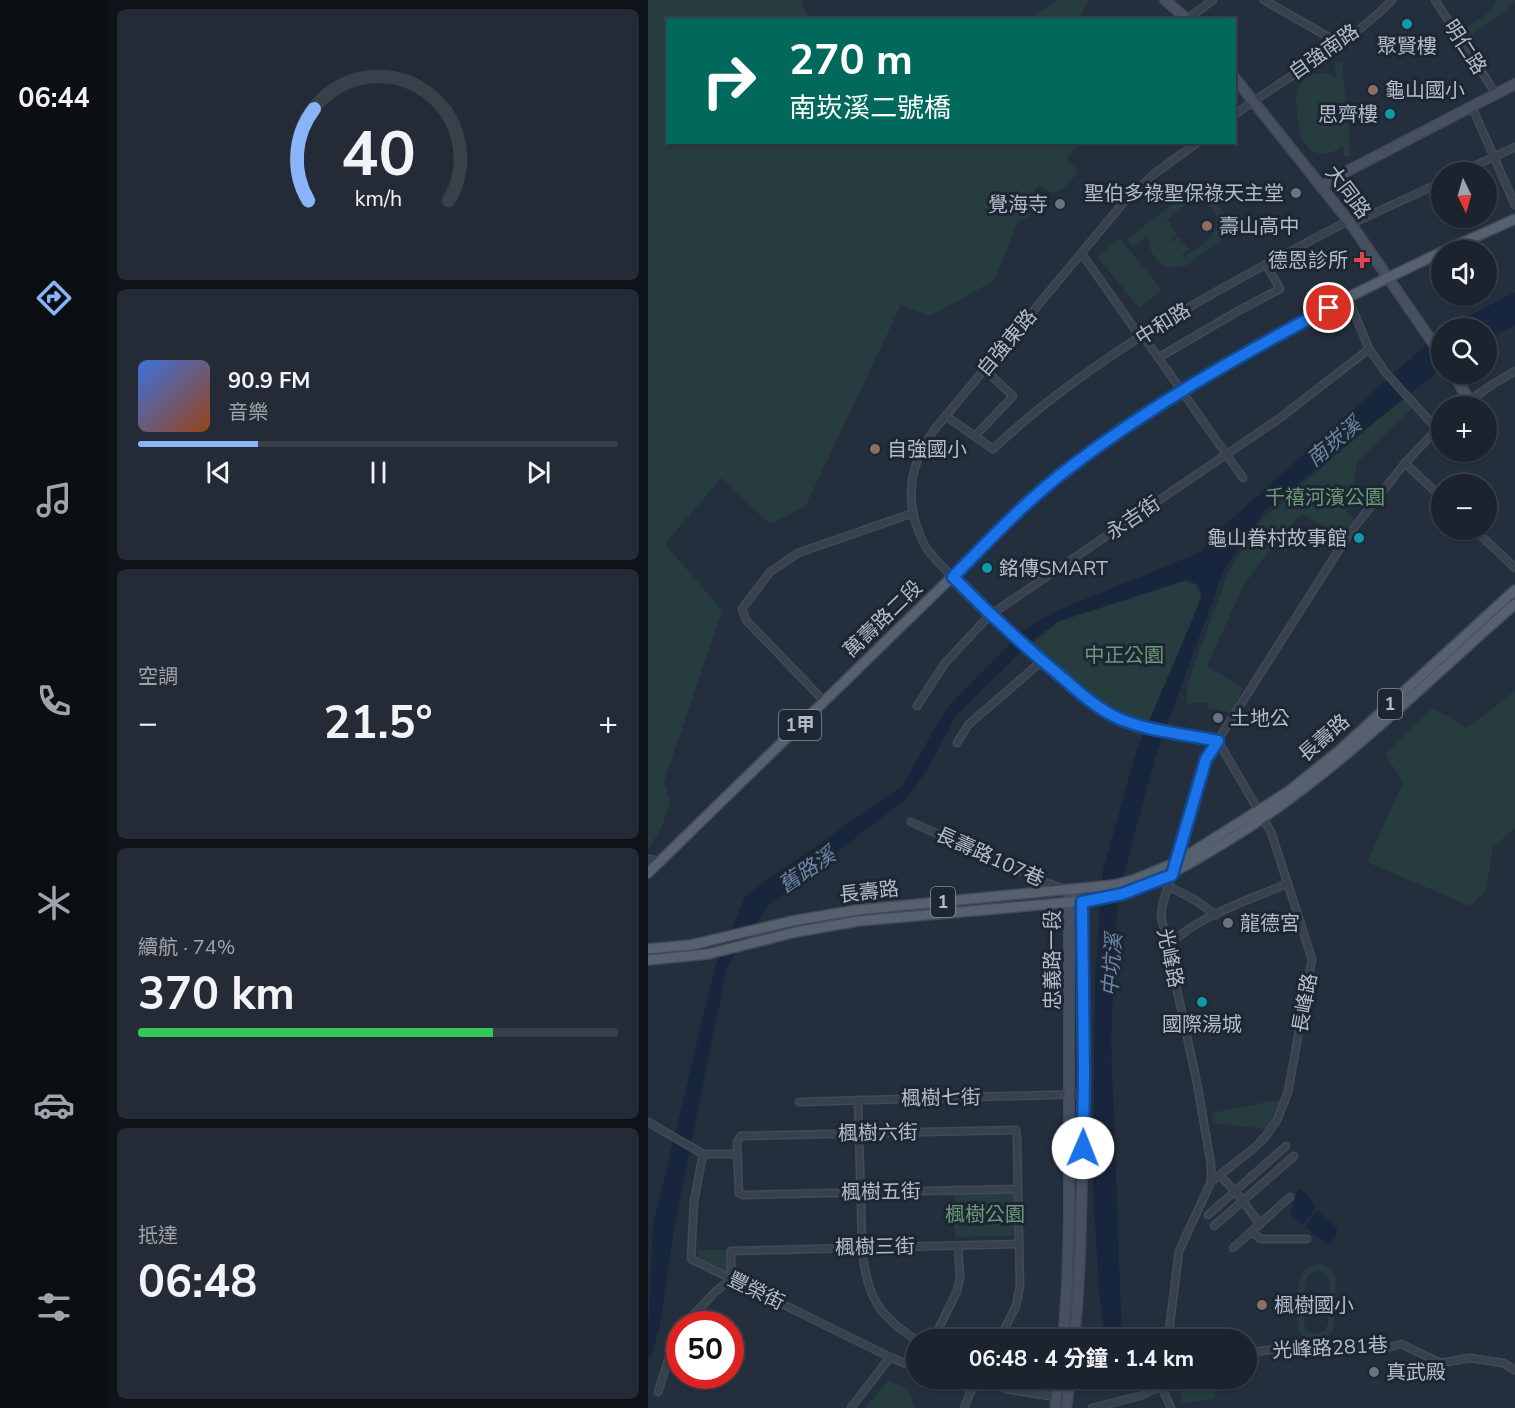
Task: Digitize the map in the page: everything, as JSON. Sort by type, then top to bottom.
[{"type":"main road","points":[[1165,0],[1187,18]]},
{"type":"main road","name":"大同路","points":[[1236,79],[1322,186],[1431,339]]},
{"type":"main road","points":[[1322,186],[1515,84]]},
{"type":"main road","points":[[1468,240],[1515,219]]},
{"type":"main road","name":"萬壽路二段","points":[[648,873],[1039,492],[1069,467],[1181,391],[1250,350],[1388,277],[1431,257]]},
{"type":"main road","name":"長壽路","points":[[1359,739],[1515,590]]},
{"type":"main road","name":"長壽路","points":[[648,960],[708,954],[796,932],[858,921],[1082,902],[1136,890],[1172,875],[1262,814],[1359,739],[1515,604]]},
{"type":"main road","name":"長壽路","points":[[648,949],[692,945],[792,921],[857,910],[1069,891],[1133,880],[1175,863],[1262,814]]},
{"type":"main road","name":"忠義路一段","points":[[1069,891],[1082,902],[1084,1094],[1079,1284],[1075,1329]]},
{"type":"main road","name":"忠義路一段","points":[[1065,1329],[1070,1095],[1069,891]]},
{"type":"main road","points":[[1055,1408],[1057,1389]]},
{"type":"street","points":[[1189,18],[1213,0]]},
{"type":"street","points":[[1264,0],[1339,43]]},
{"type":"street","name":"自強南路","points":[[1253,100],[1339,43],[1392,0]]},
{"type":"street","name":"明仁路","points":[[1435,0],[1496,94]]},
{"type":"street","points":[[1236,113],[1253,100]]},
{"type":"street","points":[[1472,107],[1515,205]]},
{"type":"street","name":"自強東路","points":[[1195,144],[1154,174],[1131,195],[946,416],[926,442],[914,469],[911,496],[913,513],[925,546],[990,615],[1042,662],[1109,714],[1140,726],[1218,741]]},
{"type":"street","points":[[1483,162],[1515,147]]},
{"type":"street","name":"中和路","points":[[975,436],[993,449],[1057,396],[1142,337],[1224,286],[1349,223],[1431,187]]},
{"type":"street","points":[[1082,254],[1243,478]]},
{"type":"street","points":[[1158,358],[1280,289],[1266,264]]},
{"type":"street","points":[[1348,298],[1368,349]]},
{"type":"street","name":"光峰路","points":[[1368,349],[1386,374],[1431,419]]},
{"type":"street","name":"永吉街","points":[[917,706],[945,663],[990,615],[1280,418],[1368,349]]},
{"type":"street","points":[[946,416],[975,436],[1013,396],[984,369]]},
{"type":"street","points":[[1477,396],[1515,371]]},
{"type":"street","name":"光峰路","points":[[1169,1329],[1179,1251],[1211,1182],[1211,1164],[1197,1083],[1161,916],[1168,885],[1206,759],[1349,534],[1405,463],[1431,435]]},
{"type":"street","points":[[1405,463],[1431,488]]},
{"type":"street","points":[[824,701],[746,620],[742,609],[770,572],[798,553],[913,513]]},
{"type":"street","points":[[1485,540],[1515,568]]},
{"type":"street","points":[[957,743],[968,725],[1042,662]]},
{"type":"street","name":"長峰路","points":[[1211,1182],[1265,1137],[1277,1120],[1288,1092],[1312,959],[1271,832],[1218,741]]},
{"type":"street","name":"長壽路107巷","points":[[911,822],[1069,891]]},
{"type":"street","points":[[648,859],[661,861]]},
{"type":"street","points":[[1168,946],[1177,937],[1216,915],[1288,884]]},
{"type":"street","points":[[1168,885],[1216,915]]},
{"type":"street","name":"楓樹七街","points":[[799,1102],[1084,1094]]},
{"type":"street","points":[[858,1100],[864,1265],[874,1298],[891,1321],[906,1332]]},
{"type":"street","points":[[648,1122],[703,1154],[738,1155]]},
{"type":"street","name":"楓樹六街","points":[[738,1155],[737,1142],[741,1136],[1016,1130],[1018,1189]]},
{"type":"street","points":[[1208,1215],[1286,1146]]},
{"type":"street","name":"豐榮街","points":[[703,1154],[694,1201],[691,1259],[906,1364]]},
{"type":"street","name":"楓樹五街","points":[[738,1155],[739,1193],[744,1195],[1018,1189]]},
{"type":"street","points":[[1215,1226],[1294,1156]]},
{"type":"street","points":[[1220,1176],[1235,1191],[1260,1224]]},
{"type":"street","points":[[1004,1329],[1016,1306],[1020,1286],[1018,1189]]},
{"type":"street","points":[[1233,1248],[1290,1197]]},
{"type":"street","points":[[1251,1232],[1261,1239],[1307,1239]]},
{"type":"street","name":"楓樹三街","points":[[731,1279],[731,1251],[1019,1244]]},
{"type":"street","points":[[938,1329],[957,1291],[960,1278],[958,1245]]},
{"type":"street","points":[[697,1311],[731,1279]]},
{"type":"street","name":"光峰路281巷","points":[[1257,1352],[1303,1346],[1383,1349],[1401,1344],[1441,1363],[1470,1359],[1503,1363],[1515,1370]]},
{"type":"street","points":[[851,1408],[890,1357]]},
{"type":"street","points":[[658,1392],[666,1367]]},
{"type":"street","points":[[963,1408],[973,1389]]},
{"type":"street","points":[[1006,1389],[1056,1397],[1067,1403]]},
{"type":"street","points":[[1092,1408],[1136,1397],[1154,1389]]},
{"type":"street","points":[[1162,1389],[1171,1408]]},
{"type":"green space","points":[[648,0],[805,0],[802,4],[809,18],[666,18],[666,144],[1079,144],[1067,159],[1078,171],[1061,190],[1052,193],[1040,185],[1026,200],[1030,216],[1017,223],[995,280],[930,316],[901,305],[805,507],[770,524],[721,478],[665,544],[722,610],[664,782],[670,802],[662,827],[648,849]]},
{"type":"green space","points":[[1058,0],[1089,0],[1080,18],[1031,18]]},
{"type":"green space","points":[[1496,0],[1515,0],[1515,2],[1466,39],[1462,30],[1493,10]]},
{"type":"green space","points":[[1342,62],[1351,156],[1344,157],[1343,145],[1325,154],[1314,152],[1304,143],[1301,137],[1296,101],[1300,84],[1306,78],[1320,73],[1336,78],[1335,63]]},
{"type":"green space","points":[[1204,180],[1210,188],[1203,194],[1220,206],[1226,218],[1226,231],[1222,238],[1192,262],[1182,266],[1172,267],[1160,263],[1150,248],[1148,235],[1132,247],[1127,239]],"holes":[[[1193,202],[1205,204],[1212,209],[1217,218],[1217,225],[1209,238],[1184,257],[1182,255],[1189,250],[1179,237],[1172,242],[1171,239],[1177,234],[1168,221],[1161,225],[1187,204]]]},
{"type":"green space","points":[[1120,238],[1162,290],[1139,308],[1097,256]]},
{"type":"green space","name":"千禧河濱公園","points":[[1404,398],[1413,407],[1357,462],[1352,498],[1346,512],[1354,520],[1341,535],[1302,514],[1277,539],[1244,585],[1207,666],[1243,688],[1231,713],[1208,708],[1207,702],[1187,704],[1187,685],[1228,573],[1256,525]]},
{"type":"green space","name":"中正公園","points":[[1185,581],[1196,585],[1201,596],[1154,725],[1122,716],[1082,690],[1030,646],[1058,622]]},
{"type":"green space","points":[[1515,691],[1515,828],[1493,847],[1486,891],[1470,906],[1367,862],[1403,782],[1385,754],[1433,708],[1467,728]]},
{"type":"green space","points":[[1282,1099],[1266,1129],[1213,1123],[1212,1113]]},
{"type":"green space","name":"楓樹公園","points":[[1015,1191],[1016,1236],[955,1237],[954,1192]]},
{"type":"green space","points":[[697,1250],[730,1250],[730,1278],[698,1261]]},
{"type":"green space","points":[[1316,1264],[1329,1268],[1336,1279],[1335,1314],[1332,1332],[1323,1339],[1312,1340],[1302,1335],[1299,1330],[1298,1293],[1301,1275],[1307,1268]],"holes":[[[1319,1271],[1328,1277],[1330,1282],[1328,1324],[1325,1330],[1315,1334],[1308,1332],[1305,1327],[1303,1305],[1308,1275]]]},
{"type":"green space","points":[[888,1381],[908,1389],[915,1408],[865,1408]]},
{"type":"green space","points":[[1180,1389],[1214,1389],[1215,1399],[1182,1403]]},
{"type":"water","points":[[1515,292],[1515,325],[1497,335],[1497,318],[1465,318],[1488,306],[1497,306],[1497,301]]},
{"type":"water","points":[[1431,340],[1431,377],[1266,509],[1225,567],[1156,755],[1126,866],[1117,911],[1111,1039],[1122,1329],[1104,1329],[1100,1302],[1093,1192],[1095,977],[1103,870],[1137,749],[1202,597],[1198,584],[1186,580],[1058,621],[1033,640],[955,717],[929,767],[907,798],[768,906],[727,967],[674,1229],[659,1333],[648,1331],[653,1225],[716,963],[746,895],[902,786],[946,709],[1023,630],[1056,611],[1201,552],[1226,524]]},
{"type":"water","points":[[1298,1189],[1301,1189],[1312,1200],[1315,1209],[1303,1225],[1290,1214]]},
{"type":"water","points":[[1317,1210],[1337,1228],[1337,1235],[1328,1245],[1305,1227]]},
{"type":"waterway","name":"舊路溪","points":[[648,1352],[655,1318]]},
{"type":"place","name":"聚賢樓","points":[[1407,24]]},
{"type":"place","name":"龜山國小","points":[[1373,90]]},
{"type":"place","name":"思齊樓","points":[[1390,114]]},
{"type":"place","name":"聖伯多祿聖保祿天主堂","points":[[1296,193]]},
{"type":"place","name":"覺海寺","points":[[1060,204]]},
{"type":"place","name":"壽山高中","points":[[1207,226]]},
{"type":"place","name":"德恩診所","points":[[1362,260]]},
{"type":"place","name":"自強國小","points":[[875,449]]},
{"type":"place","name":"龜山眷村故事館","points":[[1359,538]]},
{"type":"place","name":"銘傳SMART","points":[[987,568]]},
{"type":"place","name":"土地公","points":[[1218,718]]},
{"type":"place","name":"龍德宮","points":[[1228,923]]},
{"type":"place","name":"國際湯城","points":[[1202,1002]]},
{"type":"place","name":"楓樹國小","points":[[1262,1305]]},
{"type":"place","name":"真武殿","points":[[1374,1372]]},
{"type":"route","points":[[1083,1148],[1082,902],[1122,894],[1172,875],[1206,759],[1218,741],[1140,726],[1109,714],[1036,657],[953,577],[1039,492],[1069,467],[1218,367],[1329,308]]},
{"type":"water label","name":"南崁溪","points":[[1334,442]]},
{"type":"water label","name":"中坑溪","points":[[1112,965]]}]
